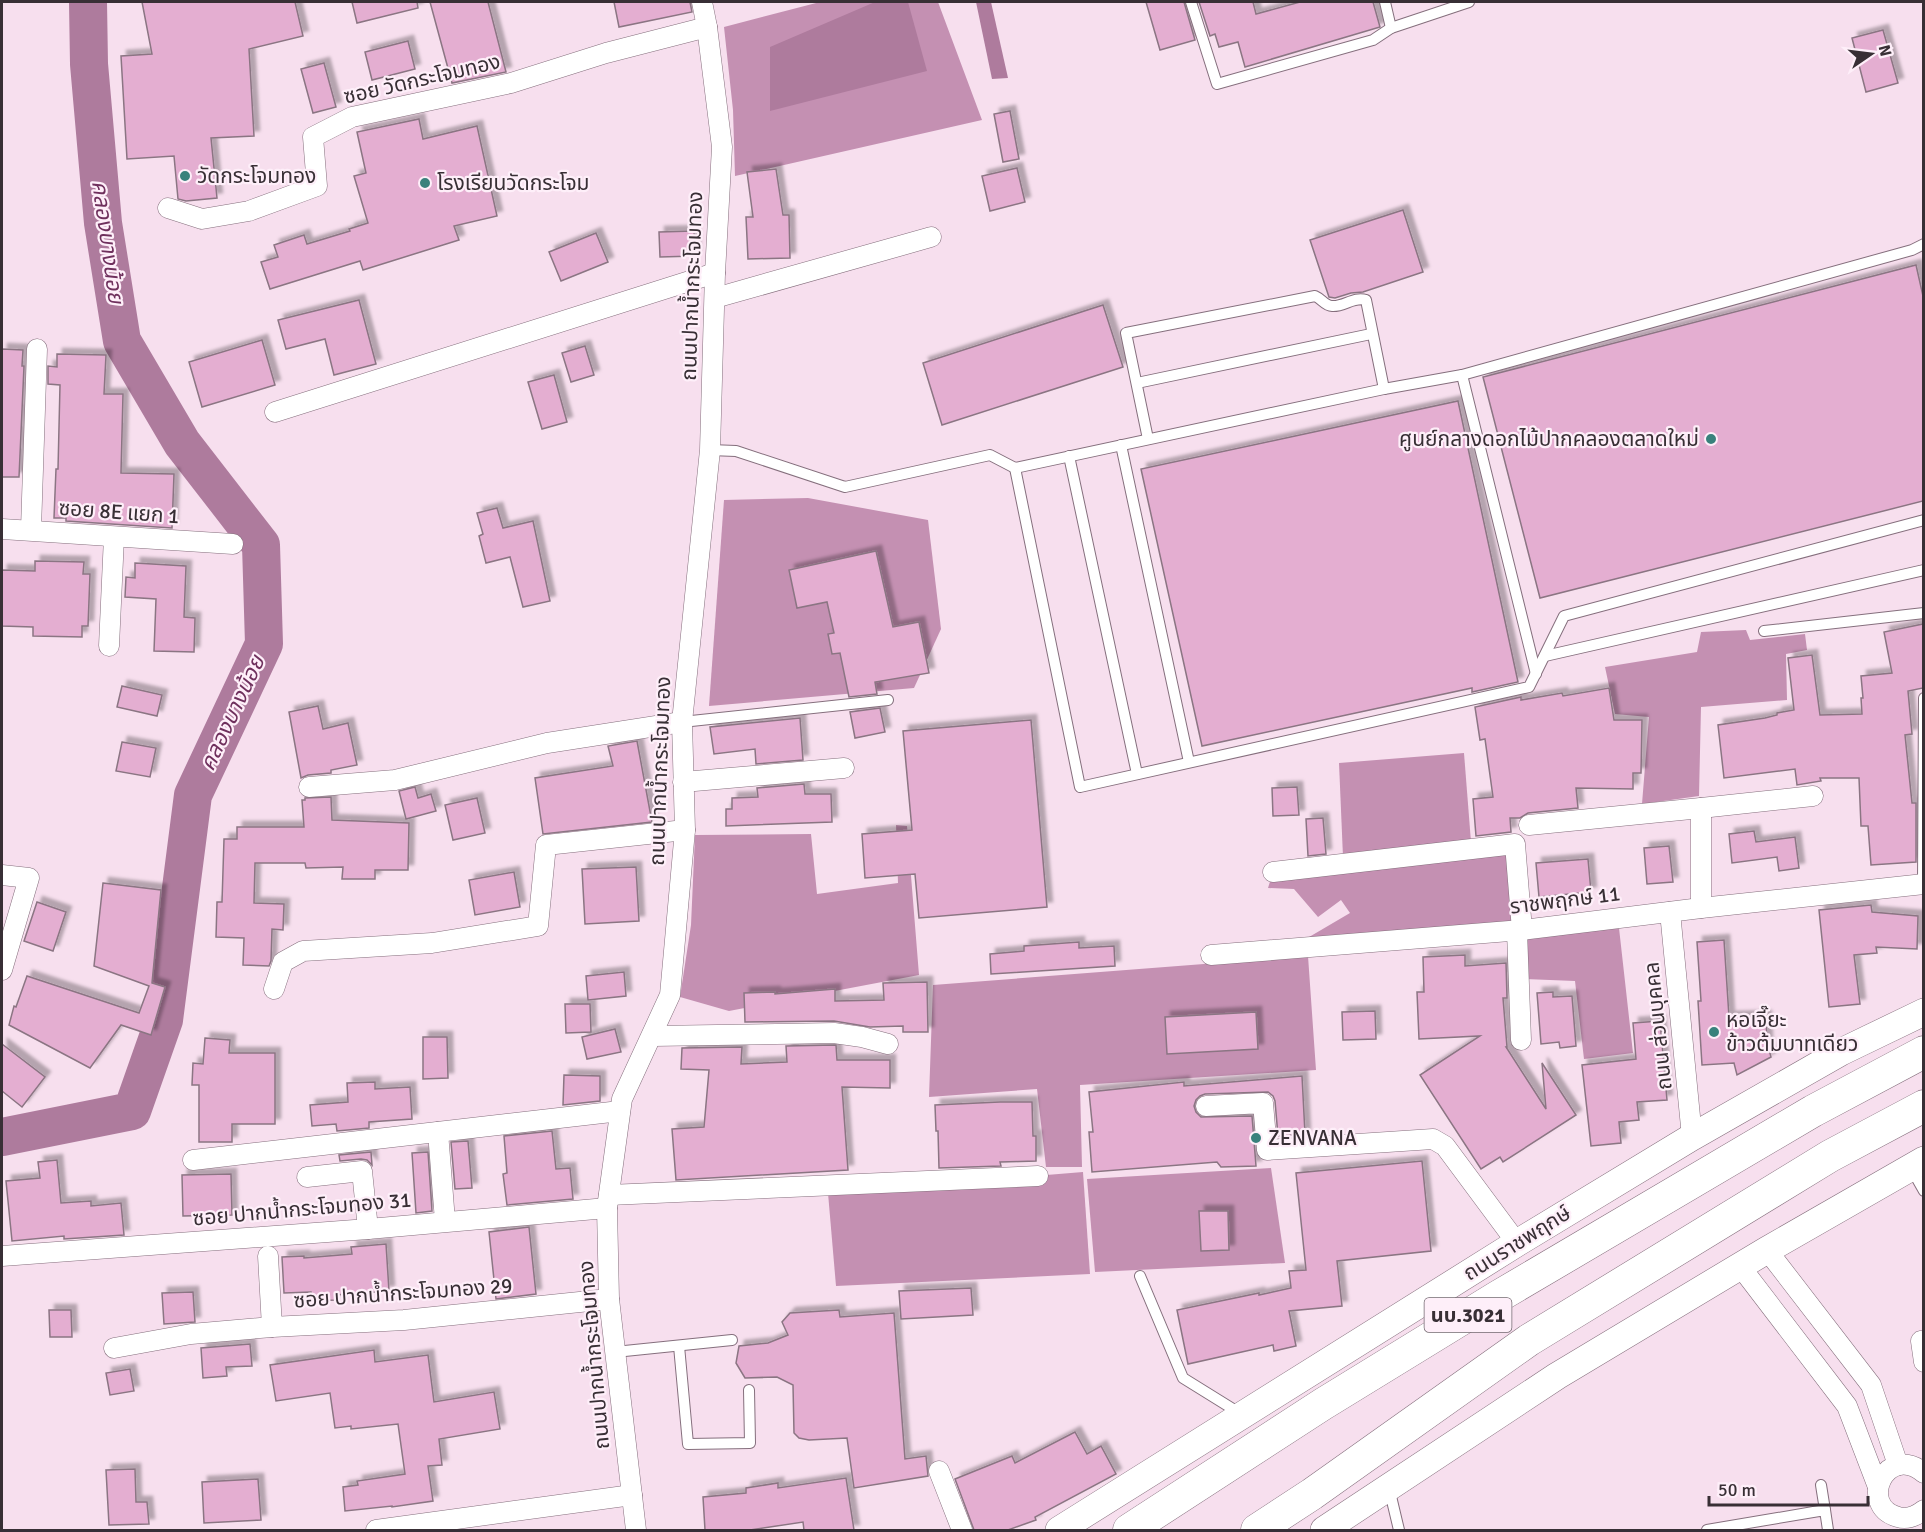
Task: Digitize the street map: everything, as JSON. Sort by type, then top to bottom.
[{"type":"main road","name":"ถนนราชพฤกษ์","points":[[1059,1530],[1516,1243],[1692,1137],[1840,1052],[1923,1012]]},
{"type":"main road","name":"ถนนราชพฤกษ์","points":[[1129,1530],[1353,1386],[1499,1296],[1813,1112],[1923,1052]]},
{"type":"main road","name":"นบ.3021","points":[[1257,1530],[1312,1494],[1529,1340],[1830,1156],[1923,1107]]},
{"type":"main road","points":[[1323,1530],[1557,1376],[1767,1250],[1917,1164]]},
{"type":"street","name":"ถนนปากน้ำกระโจมทอง","points":[[636,1530],[609,1299],[608,1202],[622,1099],[670,995],[685,830],[682,722],[710,450],[715,273],[722,147],[702,2]]},
{"type":"street","name":"ซอย วัดกระโจมทอง","points":[[168,208],[202,219],[249,211],[317,186],[313,137],[352,117],[511,82],[606,53],[707,27]]},
{"type":"street","points":[[715,298],[931,237]]},
{"type":"street","points":[[275,412],[715,273]]},
{"type":"street","points":[[31,529],[37,349]]},
{"type":"street","name":"ซอย 8E แยก 1","points":[[2,529],[31,529],[114,537],[233,544]]},
{"type":"street","points":[[109,646],[114,537]]},
{"type":"street","points":[[309,787],[395,780],[547,743],[682,722]]},
{"type":"street","points":[[683,782],[844,768]]},
{"type":"street","points":[[1529,825],[1814,796]]},
{"type":"street","points":[[1701,808],[1701,908]]},
{"type":"street","points":[[274,989],[283,962],[303,951],[432,943],[538,926],[546,845],[685,830]]},
{"type":"street","points":[[1273,872],[1515,844],[1521,1040]]},
{"type":"street","points":[[2,875],[29,878],[2,970]]},
{"type":"street","name":"ราชพฤกษ์ 11","points":[[1211,955],[1519,931],[1701,908],[1923,884]]},
{"type":"street","name":"ถนน ส่วนบุคคล","points":[[1671,912],[1692,1137]]},
{"type":"street","points":[[652,1036],[834,1033],[888,1044]]},
{"type":"street","points":[[1206,1106],[1263,1103],[1267,1150],[1433,1139],[1445,1146],[1516,1243]]},
{"type":"street","points":[[193,1160],[620,1112]]},
{"type":"street","points":[[438,1132],[445,1221]]},
{"type":"street","points":[[308,1177],[362,1171],[368,1229]]},
{"type":"street","name":"ซอย ปากน้ำกระโจมทอง 31","points":[[2,1256],[368,1229],[608,1202],[1038,1176]]},
{"type":"street","points":[[1767,1250],[1871,1385],[1898,1465]]},
{"type":"street","name":"ซอย ปากน้ำกระโจมทอง 29","points":[[268,1256],[272,1327],[404,1320],[609,1299]]},
{"type":"street","points":[[1740,1266],[1847,1406],[1885,1510],[1891,1515],[1912,1520]]},
{"type":"street","points":[[114,1348],[191,1334],[272,1327]]},
{"type":"street","points":[[1921,1341],[1923,1362]]},
{"type":"street","points":[[1878,1486],[1885,1473],[1898,1465],[1905,1464],[1923,1469]]},
{"type":"street","points":[[939,1471],[962,1530]]},
{"type":"street","points":[[376,1530],[632,1496]]},
{"type":"street","points":[[1881,1530],[1885,1510]]},
{"type":"lane","points":[[1191,2],[1217,84],[1373,40],[1391,28],[1469,2]]},
{"type":"lane","points":[[1385,2],[1391,28]]},
{"type":"lane","points":[[710,450],[736,451],[845,487],[990,455],[1015,468],[1384,388],[1462,375],[1912,250],[1923,244]]},
{"type":"lane","points":[[1148,439],[1126,333],[1315,296],[1321,298],[1326,305],[1334,306],[1360,298],[1366,300],[1371,334],[1384,388]]},
{"type":"lane","points":[[1137,383],[1371,334]]},
{"type":"lane","points":[[1462,375],[1536,674]]},
{"type":"lane","points":[[1121,444],[1189,762]]},
{"type":"lane","points":[[1070,456],[1137,774]]},
{"type":"lane","points":[[1015,468],[1080,787],[1529,687],[1564,616],[1923,520]]},
{"type":"lane","points":[[1545,656],[1923,570]]},
{"type":"lane","points":[[1764,631],[1923,613]]},
{"type":"lane","points":[[1923,698],[1923,884]]},
{"type":"lane","points":[[682,722],[888,700]]},
{"type":"lane","points":[[1917,1164],[1923,1191]]},
{"type":"lane","points":[[1140,1276],[1184,1378],[1242,1414]]},
{"type":"lane","points":[[615,1352],[732,1340]]},
{"type":"lane","points":[[679,1346],[688,1444],[750,1443],[749,1390]]},
{"type":"lane","points":[[1821,1485],[1828,1530]]},
{"type":"lane","points":[[1389,1488],[1399,1530]]},
{"type":"lane","points":[[1707,1530],[1727,1529],[1825,1510]]},
{"type":"lane","points":[[1778,1518],[1780,1530]]},
{"type":"shaded area","points":[[820,2],[938,2],[982,120],[735,176],[733,110],[724,27]]},
{"type":"shaded area","points":[[875,2],[908,2],[927,71],[770,111],[770,47]]},
{"type":"shaded area","points":[[976,2],[991,2],[1008,78],[992,79]]},
{"type":"shaded area","points":[[808,498],[928,520],[941,629],[914,688],[709,706],[724,500]]},
{"type":"shaded area","points":[[1746,630],[1750,640],[1805,634],[1807,650],[1786,654],[1787,700],[1701,707],[1699,796],[1642,804],[1649,717],[1615,714],[1605,667],[1697,652],[1701,632]]},
{"type":"shaded area","points":[[1464,753],[1471,842],[1343,857],[1339,763]]},
{"type":"shaded area","points":[[896,825],[907,826],[919,975],[729,1011],[680,997],[691,925],[695,835],[811,834],[817,894],[898,883]]},
{"type":"shaded area","points":[[1506,853],[1515,922],[1304,940],[1350,913],[1341,900],[1318,917],[1294,889],[1268,888],[1273,872]]},
{"type":"shaded area","points":[[1619,928],[1633,1053],[1584,1059],[1575,981],[1525,979],[1526,939]]},
{"type":"shaded area","points":[[1308,956],[1316,1070],[1080,1085],[1082,1167],[1046,1167],[1037,1089],[929,1097],[933,985]]},
{"type":"shaded area","points":[[1271,1168],[1285,1263],[1095,1272],[1087,1179]]},
{"type":"shaded area","points":[[1083,1172],[1090,1274],[836,1286],[828,1193]]},
{"type":"building","points":[[142,2],[295,2],[303,36],[249,49],[254,136],[211,138],[217,198],[186,201],[178,199],[174,156],[127,159],[121,56],[152,54]]},
{"type":"building","points":[[352,2],[417,2],[418,8],[357,23]]},
{"type":"building","points":[[430,2],[488,2],[506,72],[452,83]]},
{"type":"building","points":[[614,2],[690,2],[692,12],[619,27]]},
{"type":"building","points":[[1146,2],[1184,2],[1195,40],[1160,50]]},
{"type":"building","points":[[1199,2],[1253,2],[1256,14],[1300,2],[1373,2],[1380,27],[1245,67],[1238,42],[1219,47],[1215,34],[1210,36]]},
{"type":"building","points":[[1883,30],[1898,83],[1866,92],[1852,38]]},
{"type":"building","points":[[408,41],[415,69],[372,80],[365,52]]},
{"type":"building","points":[[324,63],[336,107],[313,113],[301,69]]},
{"type":"building","points":[[1010,111],[1019,159],[1003,162],[994,114]]},
{"type":"building","name":"โรงเรียนวัดกระโจม","points":[[419,119],[423,139],[477,126],[497,216],[454,226],[459,240],[363,270],[360,261],[270,289],[261,262],[278,257],[274,245],[304,235],[307,244],[368,223],[354,176],[366,173],[357,132]]},
{"type":"building","points":[[1017,168],[1025,202],[990,211],[982,176]]},
{"type":"building","points":[[776,169],[783,215],[789,215],[790,258],[748,259],[746,217],[753,217],[747,172]]},
{"type":"building","points":[[1403,210],[1423,272],[1363,292],[1335,298],[1329,297],[1310,240]]},
{"type":"building","points":[[694,231],[695,256],[660,257],[659,232]]},
{"type":"building","points":[[596,233],[608,262],[561,281],[549,252]]},
{"type":"building","name":"ศูนย์กลางดอกไม้ปากคลองตลาดใหม่","points":[[1916,265],[1923,296],[1923,501],[1540,598],[1483,377]]},
{"type":"building","points":[[359,300],[376,364],[334,375],[325,339],[286,349],[278,320]]},
{"type":"building","points":[[1103,305],[1123,367],[942,425],[923,363]]},
{"type":"building","points":[[262,340],[275,385],[202,407],[189,362]]},
{"type":"building","points":[[585,346],[594,375],[571,382],[562,353]]},
{"type":"building","points":[[2,349],[23,350],[19,477],[2,477]]},
{"type":"building","points":[[57,354],[106,355],[104,394],[123,394],[121,473],[174,474],[172,528],[66,521],[66,518],[54,518],[60,385],[48,384],[48,366],[57,367]]},
{"type":"building","points":[[554,375],[567,422],[542,429],[528,382]]},
{"type":"building","name":"ศูนย์กลางดอกไม้ปากคลองตลาดใหม่","points":[[1458,401],[1518,682],[1472,692],[1472,688],[1202,746],[1141,469]]},
{"type":"building","points":[[497,508],[503,528],[533,521],[550,601],[523,607],[510,557],[486,563],[479,536],[483,534],[477,513]]},
{"type":"building","points":[[876,551],[893,627],[919,622],[929,673],[875,682],[877,694],[849,697],[840,653],[832,654],[828,634],[834,633],[827,602],[797,608],[789,570]]},
{"type":"building","points":[[35,561],[84,562],[83,574],[90,574],[88,626],[82,626],[82,637],[33,636],[33,627],[2,626],[2,570],[35,571]]},
{"type":"building","points":[[135,563],[186,566],[184,617],[195,618],[194,652],[154,651],[156,599],[125,597],[126,577],[135,578]]},
{"type":"building","points":[[1923,624],[1923,688],[1908,691],[1912,734],[1905,735],[1912,803],[1916,803],[1916,862],[1871,865],[1868,826],[1861,826],[1859,778],[1820,778],[1821,781],[1797,785],[1795,769],[1724,778],[1718,725],[1765,718],[1794,710],[1788,658],[1812,655],[1820,715],[1862,714],[1861,676],[1892,673],[1884,632]]},
{"type":"building","points":[[122,686],[162,695],[157,716],[117,707]]},
{"type":"building","points":[[1609,688],[1614,720],[1642,720],[1641,773],[1633,773],[1633,789],[1576,788],[1578,808],[1528,813],[1520,818],[1510,818],[1511,832],[1476,836],[1473,799],[1493,797],[1485,739],[1480,740],[1475,707],[1521,697],[1521,700],[1562,693],[1563,696]]},
{"type":"building","points":[[318,706],[323,729],[348,723],[357,765],[331,770],[331,773],[308,775],[301,778],[289,712]]},
{"type":"building","points":[[880,708],[885,732],[855,738],[850,712]]},
{"type":"building","points":[[800,718],[803,760],[756,764],[755,749],[714,754],[710,727]]},
{"type":"building","points":[[1031,720],[1047,907],[919,918],[915,874],[865,878],[862,834],[912,830],[903,731]]},
{"type":"building","points":[[637,741],[652,822],[543,834],[535,778],[613,766],[608,746]]},
{"type":"building","points":[[122,742],[156,748],[150,777],[116,771]]},
{"type":"building","points":[[804,784],[805,794],[831,794],[832,822],[726,826],[726,809],[732,809],[732,798],[758,797],[757,788]]},
{"type":"building","points":[[415,787],[418,798],[431,794],[436,811],[406,819],[399,791]]},
{"type":"building","points":[[1297,787],[1299,815],[1273,816],[1272,788]]},
{"type":"building","points":[[331,797],[332,820],[409,823],[408,870],[375,870],[375,879],[342,879],[343,867],[306,868],[305,863],[255,863],[254,903],[284,904],[283,930],[272,929],[269,966],[243,965],[244,938],[216,937],[217,902],[222,902],[224,839],[237,839],[237,827],[304,827],[302,800]]},
{"type":"building","points":[[477,798],[485,833],[453,840],[445,805]]},
{"type":"building","points":[[1323,818],[1326,854],[1308,856],[1306,819]]},
{"type":"building","points":[[1754,831],[1756,842],[1795,837],[1799,868],[1779,871],[1777,857],[1732,863],[1729,834]]},
{"type":"building","points":[[1669,846],[1673,882],[1647,884],[1644,848]]},
{"type":"building","points":[[1588,859],[1591,892],[1539,897],[1536,863]]},
{"type":"building","points":[[636,867],[639,921],[585,924],[582,869]]},
{"type":"building","points":[[514,872],[520,907],[475,915],[469,880]]},
{"type":"building","points":[[103,883],[161,890],[152,983],[165,987],[151,1035],[121,1025],[90,1068],[9,1025],[14,1006],[16,1007],[27,976],[139,1013],[149,986],[94,966]]},
{"type":"building","points":[[37,902],[66,912],[53,951],[24,941]]},
{"type":"building","points":[[1871,905],[1872,912],[1918,916],[1917,949],[1876,947],[1877,953],[1854,955],[1860,1004],[1829,1007],[1819,910]]},
{"type":"building","points":[[1724,940],[1729,1017],[1766,1016],[1767,1042],[1771,1057],[1737,1075],[1734,1063],[1702,1065],[1697,942]]},
{"type":"building","points":[[1079,942],[1079,948],[1114,946],[1115,966],[991,974],[990,954],[1024,951],[1024,946]]},
{"type":"building","points":[[1465,955],[1465,966],[1506,963],[1507,998],[1503,998],[1506,1047],[1546,1109],[1542,1063],[1576,1115],[1503,1162],[1500,1157],[1481,1169],[1420,1075],[1480,1036],[1419,1039],[1417,992],[1424,992],[1423,957]]},
{"type":"building","points":[[624,972],[626,996],[588,1000],[586,976]]},
{"type":"building","points":[[927,982],[928,1032],[903,1032],[903,1026],[870,1027],[834,1021],[745,1022],[744,993],[775,992],[775,994],[835,989],[835,1001],[884,1000],[883,983]]},
{"type":"building","points":[[1553,992],[1553,997],[1572,996],[1576,1046],[1560,1048],[1559,1042],[1541,1044],[1537,993]]},
{"type":"building","points":[[565,1004],[590,1004],[591,1032],[566,1033]]},
{"type":"building","points":[[1375,1011],[1376,1039],[1343,1040],[1342,1012]]},
{"type":"building","points":[[1256,1012],[1258,1049],[1167,1054],[1165,1017]]},
{"type":"building","points":[[1660,1021],[1667,1100],[1637,1102],[1639,1120],[1619,1122],[1621,1143],[1591,1146],[1582,1065],[1636,1059],[1633,1023]]},
{"type":"building","points":[[615,1029],[621,1052],[587,1059],[582,1037]]},
{"type":"building","points":[[423,1037],[447,1037],[448,1078],[423,1079]]},
{"type":"building","points":[[205,1038],[230,1040],[229,1053],[275,1053],[275,1124],[232,1124],[232,1142],[199,1142],[199,1085],[192,1085],[193,1063],[203,1064]]},
{"type":"building","points":[[2,1044],[45,1077],[22,1107],[2,1091]]},
{"type":"building","points":[[836,1045],[837,1060],[890,1060],[890,1088],[842,1087],[848,1170],[676,1180],[672,1129],[704,1127],[709,1070],[681,1069],[682,1048],[742,1047],[741,1064],[787,1062],[786,1046]]},
{"type":"building","points":[[564,1075],[600,1076],[600,1101],[563,1105]]},
{"type":"building","points":[[1302,1076],[1305,1134],[1278,1136],[1275,1101],[1268,1092],[1205,1094],[1196,1100],[1194,1106],[1201,1117],[1252,1116],[1256,1166],[1221,1167],[1217,1162],[1092,1172],[1089,1132],[1093,1132],[1089,1092],[1184,1082],[1184,1086]]},
{"type":"building","points":[[375,1082],[375,1089],[410,1087],[412,1119],[369,1122],[369,1128],[337,1131],[336,1124],[312,1126],[310,1105],[348,1102],[347,1083]]},
{"type":"building","points":[[1032,1102],[1036,1161],[1000,1162],[1001,1166],[939,1168],[935,1105]]},
{"type":"building","points":[[552,1131],[556,1169],[570,1168],[573,1199],[507,1205],[503,1174],[507,1173],[504,1136]]},
{"type":"building","points":[[468,1141],[472,1188],[455,1189],[451,1142]]},
{"type":"building","points":[[371,1152],[372,1165],[367,1160],[361,1159],[340,1161],[339,1155]]},
{"type":"building","points":[[428,1152],[432,1211],[416,1213],[412,1153]]},
{"type":"building","points":[[57,1160],[61,1203],[91,1201],[91,1206],[121,1203],[124,1235],[64,1239],[64,1236],[12,1241],[6,1181],[40,1178],[38,1162]]},
{"type":"building","points":[[1422,1161],[1431,1251],[1337,1261],[1342,1306],[1289,1311],[1296,1346],[1274,1351],[1273,1345],[1188,1364],[1177,1310],[1291,1288],[1289,1271],[1306,1270],[1296,1173]]},
{"type":"building","points":[[231,1174],[232,1215],[183,1216],[182,1175]]},
{"type":"building","points":[[1199,1211],[1228,1211],[1229,1250],[1201,1251]]},
{"type":"building","points":[[529,1227],[536,1294],[496,1299],[489,1232]]},
{"type":"building","points":[[386,1244],[389,1291],[335,1295],[335,1300],[312,1301],[311,1292],[284,1293],[282,1257],[304,1256],[304,1258],[352,1254],[351,1247]]},
{"type":"building","points":[[971,1288],[973,1315],[901,1319],[899,1291]]},
{"type":"building","points":[[193,1292],[195,1322],[164,1324],[162,1293]]},
{"type":"building","points":[[49,1310],[71,1310],[72,1337],[50,1337]]},
{"type":"building","points":[[839,1310],[840,1317],[894,1313],[905,1459],[926,1456],[928,1476],[854,1488],[847,1438],[809,1440],[799,1438],[794,1433],[793,1385],[777,1377],[745,1378],[736,1363],[739,1346],[768,1343],[788,1335],[782,1322],[790,1313]]},
{"type":"building","points":[[250,1344],[252,1366],[226,1367],[227,1376],[203,1378],[201,1348]]},
{"type":"building","points":[[374,1350],[375,1362],[428,1355],[434,1402],[494,1392],[500,1429],[439,1439],[442,1465],[428,1466],[433,1501],[345,1511],[343,1487],[358,1485],[357,1481],[405,1474],[398,1424],[351,1429],[351,1426],[335,1428],[330,1393],[276,1401],[270,1365]]},
{"type":"building","points":[[130,1369],[134,1391],[110,1395],[106,1373]]},
{"type":"building","points":[[1075,1432],[1087,1454],[1101,1446],[1116,1474],[1035,1517],[1036,1520],[1008,1530],[974,1530],[955,1479],[1012,1456],[1015,1463]]},
{"type":"building","points":[[135,1469],[136,1502],[147,1502],[149,1524],[109,1525],[106,1470]]},
{"type":"building","points":[[846,1478],[854,1530],[804,1530],[803,1522],[750,1530],[705,1530],[703,1497],[746,1493],[746,1488],[778,1483],[778,1488]]},
{"type":"building","points":[[258,1479],[261,1520],[204,1523],[202,1482]]},
{"type":"waterway","name":"คลองบางน้อย","points":[[2,1137],[132,1111],[164,1020],[193,795],[264,644],[261,545],[182,443],[122,341],[103,223],[89,64],[88,2]]},
{"type":"place","name":"วัดกระโจมทอง","points":[[185,176]]},
{"type":"place","name":"โรงเรียนวัดกระโจม","points":[[425,183]]},
{"type":"place","name":"ศูนย์กลางดอกไม้ปากคลองตลาดใหม่","points":[[1711,439]]},
{"type":"place","name":"หอเจี๊ยะ ข้าวต้มบาทเดียว","points":[[1714,1032]]},
{"type":"place","name":"ZENVANA","points":[[1256,1138]]}]
